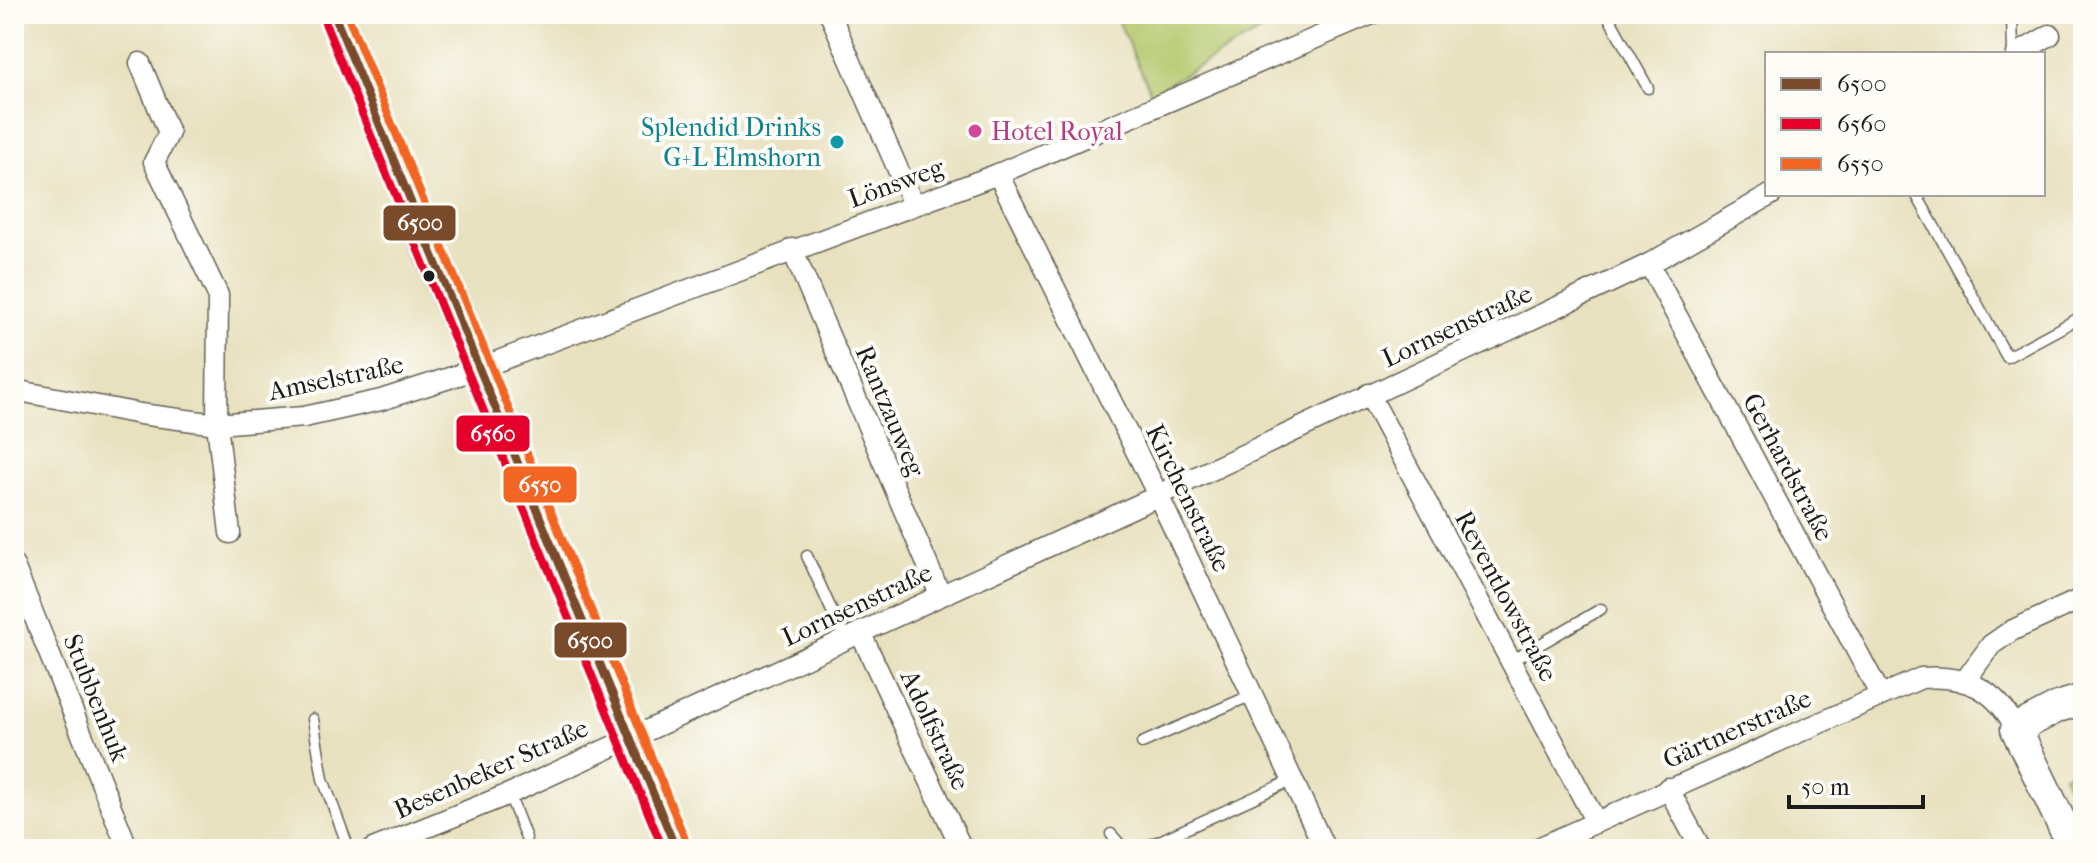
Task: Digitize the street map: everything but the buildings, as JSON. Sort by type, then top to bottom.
[{"type":"main road","points":[[334,14],[676,849]]},
{"type":"main road","points":[[2074,849],[2016,729],[2058,707],[2083,699]]},
{"type":"street","points":[[830,14],[913,204]]},
{"type":"street","name":"Lönsweg","points":[[477,369],[998,174],[1372,14]]},
{"type":"street","points":[[2019,52],[2050,35]]},
{"type":"street","points":[[140,63],[169,133],[154,162],[218,295],[217,424],[230,533]]},
{"type":"street","name":"Kirchenstraße","points":[[998,174],[1325,849]]},
{"type":"street","name":"Lornsenstraße","points":[[630,737],[1154,497],[1649,264],[1768,196]]},
{"type":"street","name":"Rantzauweg","points":[[792,249],[940,594]]},
{"type":"street","name":"Gerhardstraße","points":[[1649,264],[1880,694]]},
{"type":"street","name":"Amselstraße","points":[[14,390],[140,414],[217,424],[304,417],[381,400],[477,369]]},
{"type":"street","name":"Reventlowstraße","points":[[1369,394],[1596,822]]},
{"type":"street","name":"Stubbenhuk","points":[[14,566],[128,849]]},
{"type":"street","points":[[1964,682],[1991,645],[2011,631],[2083,598]]},
{"type":"street","name":"Adolfstraße","points":[[853,636],[962,849]]},
{"type":"street","name":"Gärtnerstraße","points":[[1536,849],[1921,678],[1964,682],[1998,698],[2016,729]]},
{"type":"street","name":"Besenbeker Straße","points":[[373,849],[509,794],[630,737]]},
{"type":"street","points":[[1668,788],[1701,849]]},
{"type":"lane","points":[[1607,14],[1648,88]]},
{"type":"lane","points":[[2012,14],[2015,52]]},
{"type":"lane","points":[[1917,196],[2007,357],[2083,316]]},
{"type":"lane","points":[[807,556],[853,636]]},
{"type":"lane","points":[[1511,661],[1601,609]]},
{"type":"lane","points":[[1142,743],[1252,695]]},
{"type":"lane","points":[[313,719],[323,779],[349,849]]},
{"type":"lane","points":[[1142,849],[1292,780]]},
{"type":"lane","points":[[509,794],[526,838]]},
{"type":"lane","points":[[1111,834],[1124,849]]},
{"type":"green space","points":[[1115,14],[1291,14],[1151,93]]},
{"type":"green space","points":[[2083,766],[2083,820],[2063,775]]},
{"type":"transit line","name":"6500","points":[[334,14],[676,849]]},
{"type":"transit line","name":"6550","points":[[347,14],[687,844]]},
{"type":"transit line","name":"6560","points":[[323,18],[663,849]]},
{"type":"place","name":"Hotel Royal","points":[[975,131]]},
{"type":"place","name":"Splendid Drinks G+L Elmshorn","points":[[837,142]]}]
